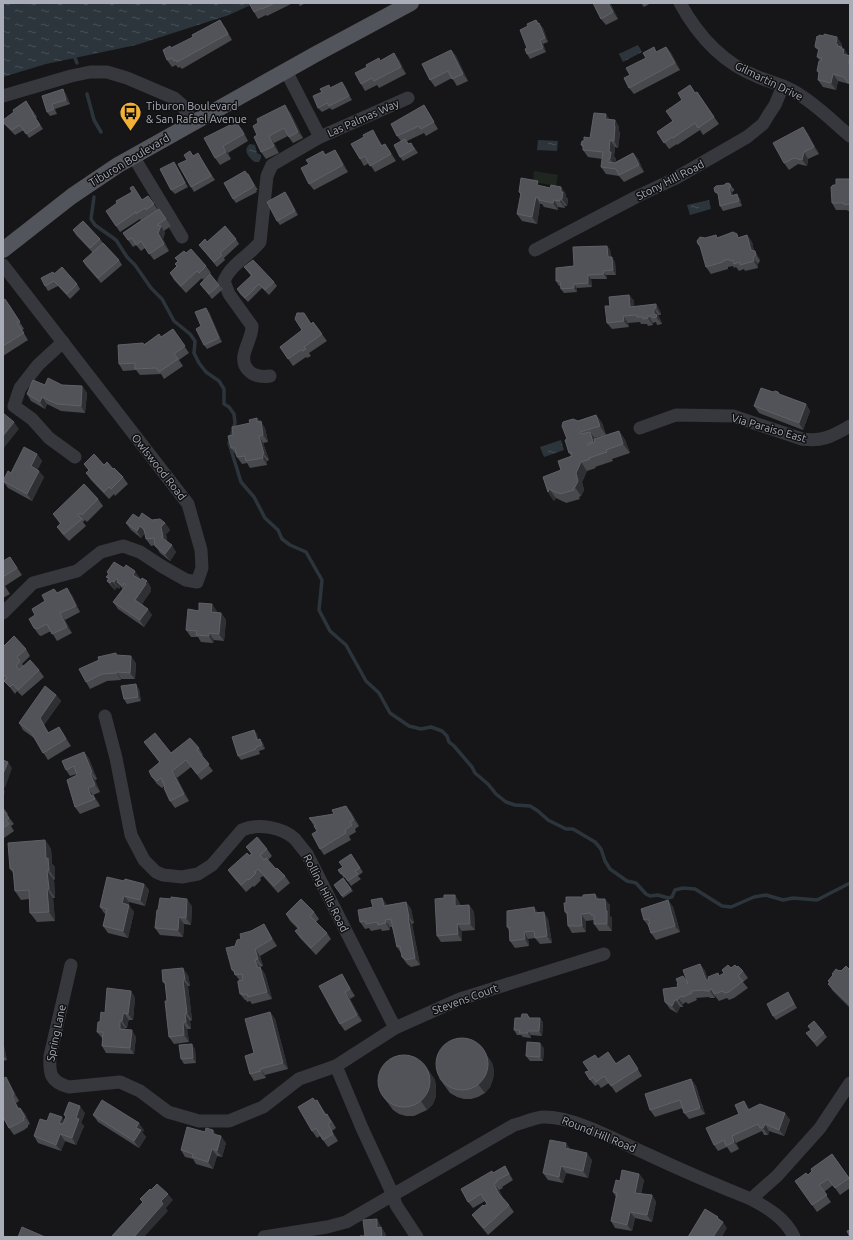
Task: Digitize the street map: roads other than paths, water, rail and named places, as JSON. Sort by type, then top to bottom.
[{"type":"main road","name":"Tiburon Boulevard","points":[[3,250],[82,188],[133,156],[410,3]]},
{"type":"street","name":"Gilmartin Drive","points":[[680,3],[692,25],[707,43],[726,60],[748,73],[783,86],[804,98],[850,136]]},
{"type":"street","name":"Las Palmas Way","points":[[286,71],[320,137],[408,98]]},
{"type":"street","points":[[3,96],[71,76],[90,72],[107,72],[127,78],[174,98],[182,105],[193,123]]},
{"type":"street","name":"Stony Hill Road","points":[[535,250],[611,215],[747,137],[763,124],[775,105],[783,86]]},
{"type":"street","points":[[270,376],[256,376],[246,367],[244,351],[252,330],[252,326],[229,294],[224,281],[229,270],[254,250],[260,242],[267,176],[272,165],[320,137]]},
{"type":"street","points":[[133,156],[182,237]]},
{"type":"street","name":"Owlswood Road","points":[[3,265],[188,504],[201,550],[202,568],[197,582],[186,580],[140,552],[123,546],[101,552],[77,571],[33,583],[3,614]]},
{"type":"street","points":[[63,342],[38,365],[20,388],[14,406],[32,419],[49,438],[75,457]]},
{"type":"street","name":"Via Paraiso East","points":[[640,428],[676,415],[733,416],[802,439],[814,440],[833,436],[850,426]]},
{"type":"street","name":"Rolling Hills Road","points":[[105,716],[116,758],[130,835],[144,860],[156,872],[163,875],[182,877],[190,876],[198,874],[212,865],[242,830],[248,827],[256,826],[277,830],[295,839],[307,854],[395,1028]]},
{"type":"street","name":"Stevens Court","points":[[336,1066],[395,1028],[460,999],[604,954]]},
{"type":"street","name":"Spring Lane","points":[[71,965],[50,1056],[49,1070],[54,1080],[61,1085],[69,1087],[120,1082],[140,1091],[168,1112],[199,1122],[229,1121],[263,1107],[299,1080],[336,1066]]},
{"type":"street","points":[[336,1066],[362,1128],[393,1195],[396,1205],[417,1237]]},
{"type":"street","points":[[751,1199],[777,1176],[820,1128],[850,1083]]},
{"type":"street","name":"Round Hill Road","points":[[264,1237],[327,1227],[346,1222],[514,1125],[542,1116],[562,1118],[584,1126],[751,1199],[768,1208],[786,1224],[794,1237]]},
{"type":"water","points":[[3,3],[255,3],[229,15],[136,45],[46,64],[3,77]]},
{"type":"water","points":[[638,45],[642,52],[623,62],[619,54]]},
{"type":"water","points":[[538,140],[558,141],[557,151],[537,150]]},
{"type":"water","points":[[250,144],[255,145],[257,153],[261,155],[259,162],[255,162],[247,154],[246,151]]},
{"type":"water","points":[[709,200],[711,209],[690,215],[687,205]]},
{"type":"water","points":[[561,440],[564,450],[544,457],[540,447]]},
{"type":"waterway","points":[[75,58],[77,63]]},
{"type":"waterway","points":[[87,94],[94,120],[101,132]]},
{"type":"waterway","points":[[94,197],[91,219],[95,225],[116,240],[151,288],[162,299],[174,321],[190,334],[195,341],[194,353],[199,363],[206,372],[219,381],[224,389],[224,404],[229,407],[234,414],[235,423],[229,443],[241,482],[254,497],[265,518],[278,530],[282,539],[290,545],[306,552],[322,580],[319,610],[330,631],[346,645],[366,681],[379,693],[390,713],[409,726],[421,729],[431,727],[442,731],[447,736],[449,742],[472,767],[475,773],[506,802],[515,805],[530,806],[548,820],[566,829],[573,829],[595,842],[601,849],[605,861],[610,869],[627,881],[636,883],[646,894],[650,896],[658,895],[668,898],[672,897],[675,890],[683,888],[695,889],[722,906],[731,907],[754,897],[766,895],[783,900],[793,898],[817,900],[850,883]]},
{"type":"place","name":"Tiburon Boulevard & San Rafael Avenue","points":[[130,132]]}]
